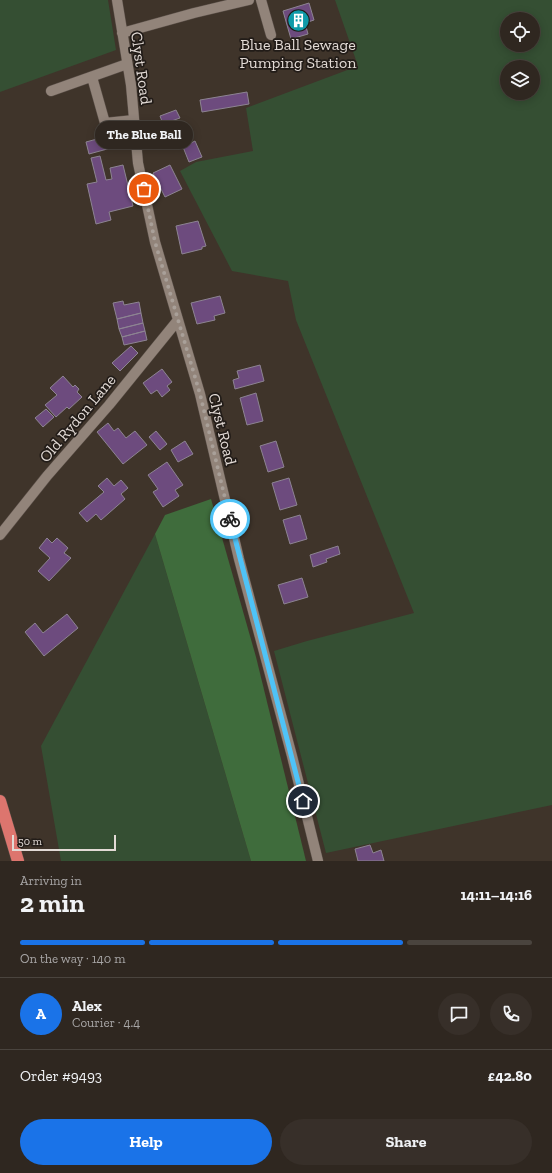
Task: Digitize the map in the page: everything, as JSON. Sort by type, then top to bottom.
[{"type":"highway","points":[[0,801],[18,861]]},
{"type":"street","name":"Clyst Road","points":[[117,0],[127,64],[138,162],[154,235],[200,394],[239,559],[292,756],[318,861]]},
{"type":"street","points":[[122,33],[248,0]]},
{"type":"street","points":[[261,0],[271,35]]},
{"type":"street","points":[[51,91],[127,64]]},
{"type":"street","points":[[92,77],[105,123],[134,120]]},
{"type":"street","name":"Old Rydon Lane","points":[[0,536],[47,476],[109,405],[178,320]]},
{"type":"green space","points":[[0,0],[108,0],[116,50],[0,92]]},
{"type":"green space","points":[[335,0],[552,0],[552,805],[326,853],[274,651],[414,613],[296,320],[288,281],[232,271],[180,171],[196,162],[253,151],[246,108],[358,66]]},
{"type":"green space","points":[[211,499],[256,657],[306,861],[251,861],[155,534],[165,515]]},
{"type":"green space","points":[[155,534],[251,861],[61,861],[41,746]]},
{"type":"building","name":"Blue Ball Sewage Pumping Station","points":[[309,3],[314,20],[305,23],[308,34],[291,39],[283,11]]},
{"type":"building","points":[[247,92],[249,104],[202,112],[200,100]]},
{"type":"building","points":[[176,110],[180,118],[163,124],[160,116]]},
{"type":"building","points":[[119,133],[122,145],[89,154],[86,142]]},
{"type":"building","points":[[195,141],[202,157],[189,162],[183,147]]},
{"type":"building","points":[[100,156],[106,180],[112,179],[110,168],[123,165],[133,206],[109,212],[111,220],[96,224],[87,184],[97,182],[91,158]]},
{"type":"building","points":[[170,165],[182,189],[165,197],[153,173]]},
{"type":"building","points":[[198,221],[206,246],[202,247],[202,249],[182,254],[176,226]]},
{"type":"building","points":[[220,296],[225,313],[214,316],[215,320],[197,324],[191,303]]},
{"type":"building","points":[[123,301],[124,305],[139,302],[141,313],[117,319],[113,303]]},
{"type":"building","points":[[141,313],[143,323],[119,329],[117,319]]},
{"type":"building","points":[[143,323],[145,331],[122,337],[119,329]]},
{"type":"building","points":[[145,331],[147,340],[124,345],[122,337]]},
{"type":"building","points":[[131,346],[138,353],[120,371],[112,363]]},
{"type":"building","points":[[260,365],[264,381],[235,389],[233,380],[239,378],[237,371]]},
{"type":"building","points":[[162,369],[172,382],[167,386],[170,390],[162,397],[157,390],[151,394],[143,383]]},
{"type":"building","points":[[63,376],[73,387],[75,385],[79,389],[77,392],[82,397],[69,409],[67,407],[56,417],[45,405],[57,395],[50,388]]},
{"type":"building","points":[[256,393],[263,421],[247,425],[240,398]]},
{"type":"building","points":[[46,409],[54,417],[43,427],[35,418]]},
{"type":"building","points":[[108,423],[114,431],[118,428],[126,438],[135,431],[147,445],[123,464],[97,432]]},
{"type":"building","points":[[156,431],[167,444],[160,450],[149,437]]},
{"type":"building","points":[[185,441],[193,454],[178,462],[171,450]]},
{"type":"building","points":[[276,441],[284,467],[268,472],[260,446]]},
{"type":"building","points":[[167,462],[183,485],[175,490],[179,496],[163,507],[153,492],[158,489],[148,475]]},
{"type":"building","points":[[107,478],[114,486],[121,480],[128,488],[121,494],[125,499],[101,520],[96,514],[87,522],[79,513],[104,492],[98,486]]},
{"type":"building","points":[[289,478],[297,505],[280,510],[272,483]]},
{"type":"building","points":[[300,515],[307,539],[290,544],[283,520]]},
{"type":"building","points":[[47,538],[52,543],[57,538],[68,548],[64,553],[71,558],[49,581],[38,571],[50,558],[39,548]]},
{"type":"building","points":[[338,546],[340,554],[326,559],[327,562],[313,567],[310,555]]},
{"type":"building","points":[[302,578],[308,597],[284,604],[278,585]]},
{"type":"building","points":[[67,614],[78,628],[44,656],[25,632],[35,623],[43,633]]},
{"type":"building","points":[[370,845],[373,853],[381,850],[384,861],[358,861],[355,849]]},
{"type":"way so far","points":[[144,189],[155,242],[200,394],[230,519]]},
{"type":"place","name":"Blue Ball Sewage Pumping Station","points":[[298,21]]},
{"type":"place","name":"The Blue Ball","points":[[144,189]]},
{"type":"route","points":[[230,519],[239,559],[303,801]]}]
